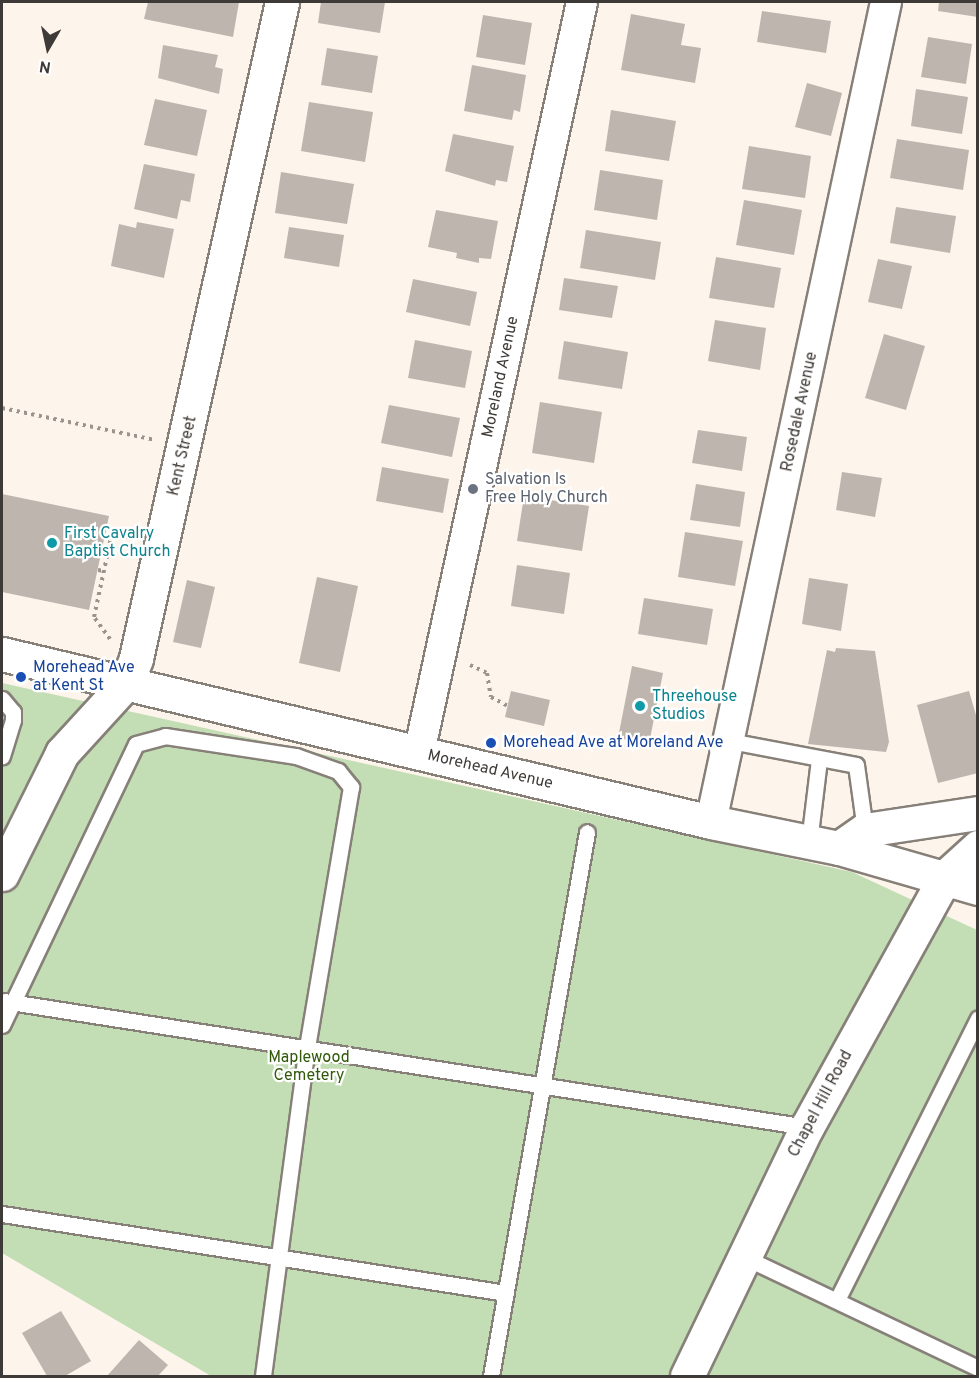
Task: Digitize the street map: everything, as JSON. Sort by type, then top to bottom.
[{"type":"street","name":"Kent Street","points":[[127,682],[176,489],[282,2]]},
{"type":"street","name":"Moreland Avenue","points":[[420,753],[582,2]]},
{"type":"street","name":"Rosedale Avenue","points":[[711,822],[886,2]]},
{"type":"street","name":"Morehead Avenue","points":[[2,654],[711,822],[838,840],[978,888]]},
{"type":"street","points":[[2,874],[71,739],[127,682]]},
{"type":"street","points":[[838,840],[978,813]]},
{"type":"street","name":"Chapel Hill Road","points":[[687,1377],[807,1127],[945,877],[978,847]]},
{"type":"lane","points":[[2,699],[13,712],[13,720],[2,756]]},
{"type":"lane","points":[[2,1026],[7,1002],[136,744],[165,736],[296,756],[338,771],[351,787],[307,1046],[263,1377]]},
{"type":"lane","points":[[730,741],[856,765],[838,840]]},
{"type":"lane","points":[[819,759],[838,840]]},
{"type":"lane","points":[[491,1377],[587,832]]},
{"type":"lane","points":[[7,1002],[307,1046],[542,1086],[807,1127]]},
{"type":"lane","points":[[837,1300],[978,1018]]},
{"type":"lane","points":[[2,1214],[506,1293]]},
{"type":"lane","points":[[744,1257],[978,1368]]},
{"type":"path","points":[[2,408],[162,441]]},
{"type":"path","points":[[116,647],[94,617],[112,533],[141,539]]},
{"type":"path","points":[[98,570],[104,571]]},
{"type":"path","points":[[470,665],[487,673],[491,697],[508,706]]},
{"type":"green space","name":"Maplewood Cemetery","points":[[2,683],[852,872],[977,930],[977,1376],[211,1376],[2,1253]]},
{"type":"building","points":[[148,2],[239,2],[233,37],[144,19]]},
{"type":"building","points":[[321,2],[385,2],[380,33],[318,23]]},
{"type":"building","points":[[939,2],[978,2],[978,17],[938,11]]},
{"type":"building","points":[[762,11],[831,21],[826,53],[757,42]]},
{"type":"building","points":[[631,14],[685,24],[681,45],[701,48],[695,83],[621,70]]},
{"type":"building","points":[[483,15],[532,23],[525,65],[476,57]]},
{"type":"building","points":[[928,37],[972,44],[966,84],[921,77]]},
{"type":"building","points":[[163,45],[218,55],[215,67],[223,69],[219,94],[158,78]]},
{"type":"building","points":[[327,48],[378,56],[372,93],[321,85]]},
{"type":"building","points":[[472,65],[526,75],[520,112],[514,110],[512,120],[464,111]]},
{"type":"building","points":[[807,83],[842,93],[831,136],[795,127]]},
{"type":"building","points":[[916,89],[968,97],[962,134],[911,126]]},
{"type":"building","points":[[155,99],[207,110],[197,156],[144,145]]},
{"type":"building","points":[[309,102],[373,112],[365,162],[301,151]]},
{"type":"building","points":[[611,110],[676,121],[669,161],[605,151]]},
{"type":"building","points":[[453,134],[514,146],[507,182],[496,180],[495,186],[445,171]]},
{"type":"building","points":[[897,139],[969,150],[963,190],[890,178]]},
{"type":"building","points":[[749,146],[811,156],[805,198],[742,189]]},
{"type":"building","points":[[144,164],[195,174],[190,202],[181,200],[177,219],[134,209]]},
{"type":"building","points":[[600,170],[663,180],[657,220],[594,210]]},
{"type":"building","points":[[281,172],[354,184],[347,224],[275,213]]},
{"type":"building","points":[[744,200],[802,210],[794,255],[736,245]]},
{"type":"building","points":[[896,207],[956,216],[950,253],[890,243]]},
{"type":"building","points":[[436,210],[498,221],[491,259],[479,258],[479,263],[456,258],[457,253],[428,247]]},
{"type":"building","points":[[137,222],[174,229],[164,278],[111,266],[119,224],[136,228]]},
{"type":"building","points":[[289,227],[344,235],[339,267],[284,258]]},
{"type":"building","points":[[586,230],[661,242],[655,280],[580,268]]},
{"type":"building","points":[[716,257],[781,268],[774,308],[709,298]]},
{"type":"building","points":[[878,259],[912,266],[902,309],[868,302]]},
{"type":"building","points":[[564,278],[618,286],[612,318],[559,310]]},
{"type":"building","points":[[413,279],[477,292],[470,326],[406,312]]},
{"type":"building","points":[[715,320],[766,328],[760,370],[708,361]]},
{"type":"building","points":[[884,334],[925,346],[906,410],[865,398]]},
{"type":"building","points":[[415,340],[472,351],[465,388],[408,378]]},
{"type":"building","points":[[564,341],[628,352],[622,389],[558,379]]},
{"type":"building","points":[[540,402],[602,412],[594,463],[532,453]]},
{"type":"building","points":[[389,405],[460,418],[452,457],[381,443]]},
{"type":"building","points":[[698,430],[747,437],[742,471],[692,463]]},
{"type":"building","points":[[382,467],[449,479],[443,513],[376,501]]},
{"type":"building","points":[[842,472],[882,478],[875,517],[836,510]]},
{"type":"building","points":[[696,484],[745,492],[740,527],[690,520]]},
{"type":"building","name":"First Cavalry Baptist Church","points":[[2,494],[109,516],[89,610],[2,592]]},
{"type":"building","points":[[524,496],[589,506],[582,551],[517,541]]},
{"type":"building","points":[[685,532],[743,541],[735,586],[678,577]]},
{"type":"building","points":[[517,565],[570,573],[564,614],[511,606]]},
{"type":"building","points":[[317,577],[358,586],[340,672],[299,663]]},
{"type":"building","points":[[809,578],[848,584],[841,631],[802,624]]},
{"type":"building","points":[[187,580],[215,587],[201,648],[173,642]]},
{"type":"building","points":[[644,598],[713,609],[707,645],[638,634]]},
{"type":"building","points":[[836,648],[875,651],[889,742],[886,752],[808,744],[827,650],[835,652]]},
{"type":"building","name":"Threehouse Studios","points":[[632,666],[663,673],[649,744],[618,738]]},
{"type":"building","points":[[511,691],[550,700],[544,726],[505,717]]},
{"type":"building","points":[[969,691],[978,722],[978,773],[938,783],[917,705]]},
{"type":"building","points":[[61,1311],[91,1361],[65,1376],[47,1376],[22,1333]]},
{"type":"building","points":[[139,1340],[168,1365],[158,1376],[107,1376]]},
{"type":"place","name":"Salvation Is Free Holy Church","points":[[473,489]]},
{"type":"place","name":"First Cavalry Baptist Church","points":[[52,543]]},
{"type":"place","name":"Morehead Ave at Kent St","points":[[21,677]]},
{"type":"place","name":"Threehouse Studios","points":[[640,706]]},
{"type":"place","name":"Morehead Ave at Moreland Ave","points":[[491,743]]}]
